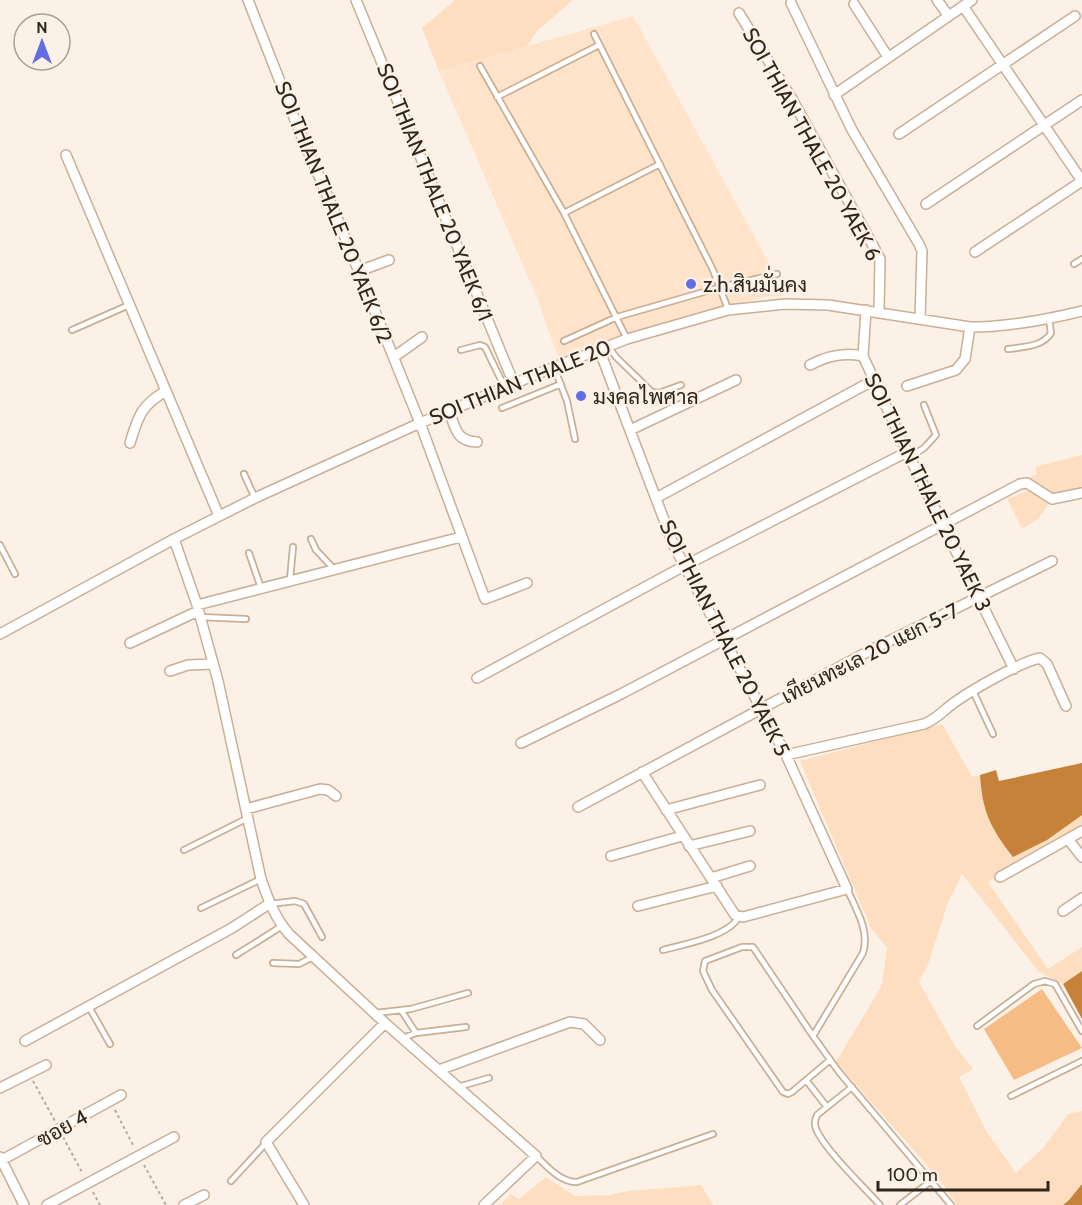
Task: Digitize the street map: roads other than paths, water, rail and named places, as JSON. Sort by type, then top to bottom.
[{"type":"street","name":"SOI THIAN THALE 20 YAEK 6/2","points":[[248,0],[266,40],[299,130],[394,357],[485,599],[527,584]]},
{"type":"street","name":"SOI THIAN THALE 20 YAEK 6/1","points":[[356,0],[510,386]]},
{"type":"street","points":[[937,0],[948,15]]},
{"type":"street","points":[[834,95],[972,0]]},
{"type":"street","points":[[791,3],[852,130],[922,251],[920,319]]},
{"type":"street","points":[[854,4],[888,57]]},
{"type":"street","points":[[963,6],[1082,181],[975,252]]},
{"type":"street","name":"SOI THIAN THALE 20 YAEK 6","points":[[739,13],[792,99],[877,253],[880,270],[879,312]]},
{"type":"street","points":[[898,134],[1075,16]]},
{"type":"street","points":[[926,204],[1082,100]]},
{"type":"street","points":[[66,155],[219,516]]},
{"type":"street","points":[[359,271],[389,260]]},
{"type":"street","name":"SOI THIAN THALE 20","points":[[0,634],[174,539],[255,498],[420,423],[627,339],[728,310],[785,304],[828,305],[970,327],[990,327],[1048,319],[1082,311]]},
{"type":"street","name":"SOI THIAN THALE 20 YAEK 3","points":[[866,310],[863,356],[908,455],[1014,669]]},
{"type":"street","points":[[907,386],[956,370],[965,359],[970,327]]},
{"type":"street","points":[[394,357],[422,337]]},
{"type":"street","name":"SOI THIAN THALE 20 YAEK 5","points":[[603,347],[630,430],[684,566],[786,754],[847,890]]},
{"type":"street","points":[[810,365],[826,357],[847,354],[863,356]]},
{"type":"street","points":[[630,430],[736,380]]},
{"type":"street","points":[[656,498],[874,380]]},
{"type":"street","points":[[130,443],[143,408],[152,399],[166,391]]},
{"type":"street","points":[[449,411],[459,436],[464,440],[477,442]]},
{"type":"street","points":[[477,678],[684,566],[908,455]]},
{"type":"street","points":[[521,743],[621,694],[1020,484],[1027,483],[1052,499],[1082,493]]},
{"type":"street","points":[[130,643],[198,611],[261,588],[461,537]]},
{"type":"street","points":[[174,539],[213,664],[261,879],[269,904],[282,926],[314,957],[536,1156],[484,1205]]},
{"type":"street","name":"เทียนทะเล 20 แยก 5-7","points":[[578,807],[871,650],[1052,561]]},
{"type":"street","points":[[786,754],[932,721],[950,705],[1014,669],[1035,660],[1043,659],[1066,706]]},
{"type":"street","points":[[170,671],[188,665],[213,664]]},
{"type":"street","points":[[642,772],[729,908],[739,917],[847,890]]},
{"type":"street","points":[[666,810],[760,785]]},
{"type":"street","points":[[247,813],[320,789],[328,790],[336,796]]},
{"type":"street","points":[[689,846],[750,831]]},
{"type":"street","points":[[1000,878],[1082,831]]},
{"type":"street","points":[[611,856],[682,836]]},
{"type":"street","points":[[1068,839],[1082,857]]},
{"type":"street","points":[[638,906],[714,882],[750,866]]},
{"type":"street","points":[[1063,911],[1082,898]]},
{"type":"street","points":[[25,1041],[232,928],[269,904]]},
{"type":"street","points":[[439,1070],[570,1022],[584,1024],[600,1040]]},
{"type":"street","points":[[304,1205],[266,1142],[385,1023]]},
{"type":"street","points":[[0,1088],[46,1065]]},
{"type":"street","name":"ซอย 4","points":[[1,1160],[122,1095]]},
{"type":"street","points":[[47,1205],[174,1137]]},
{"type":"street","points":[[1,1160],[24,1205]]},
{"type":"street","points":[[184,1205],[204,1195]]},
{"type":"lane","points":[[594,34],[721,287],[728,310]]},
{"type":"lane","points":[[497,97],[599,45]]},
{"type":"lane","points":[[480,66],[564,213],[627,339]]},
{"type":"lane","points":[[564,213],[660,164]]},
{"type":"lane","points":[[1074,264],[1082,259]]},
{"type":"lane","points":[[564,341],[617,317],[721,287],[777,274]]},
{"type":"lane","points":[[72,330],[129,304]]},
{"type":"lane","points":[[1008,349],[1040,344],[1046,340],[1051,333],[1048,319]]},
{"type":"lane","points":[[461,350],[480,345],[485,346],[510,386]]},
{"type":"lane","points":[[603,347],[652,392],[659,393],[681,385]]},
{"type":"lane","points":[[554,367],[561,384],[575,439]]},
{"type":"lane","points":[[502,408],[561,384]]},
{"type":"lane","points":[[908,455],[929,444],[936,435],[924,405]]},
{"type":"lane","points":[[244,474],[255,498]]},
{"type":"lane","points":[[311,539],[316,550],[334,569]]},
{"type":"lane","points":[[0,545],[15,574]]},
{"type":"lane","points":[[290,581],[293,547]]},
{"type":"lane","points":[[249,553],[261,588]]},
{"type":"lane","points":[[198,611],[246,619]]},
{"type":"lane","points":[[974,691],[993,734]]},
{"type":"lane","points":[[184,850],[247,813]]},
{"type":"lane","points":[[201,908],[261,879]]},
{"type":"lane","points":[[813,1036],[853,970],[866,942],[860,919],[847,890]]},
{"type":"lane","points":[[269,904],[295,901],[304,904],[322,937]]},
{"type":"lane","points":[[663,950],[703,939],[732,927],[739,917]]},
{"type":"lane","points":[[236,955],[282,926]]},
{"type":"lane","points":[[830,1060],[792,1092],[788,1094],[783,1092],[712,990],[703,971],[705,961],[742,947],[753,947],[830,1060],[951,1205]]},
{"type":"lane","points":[[273,963],[299,964],[314,957]]},
{"type":"lane","points":[[977,1026],[1034,984],[1045,981],[1055,984],[1082,1031]]},
{"type":"lane","points":[[375,1013],[411,1009],[468,993]]},
{"type":"lane","points":[[89,1007],[110,1044]]},
{"type":"lane","points":[[401,1010],[416,1033]]},
{"type":"lane","points":[[403,1038],[416,1033],[466,1028]]},
{"type":"lane","points":[[1011,1096],[1082,1061]]},
{"type":"lane","points":[[458,1087],[489,1078]]},
{"type":"lane","points":[[806,1080],[827,1107]]},
{"type":"lane","points":[[852,1087],[817,1115],[814,1121],[815,1127],[834,1154],[880,1205]]},
{"type":"lane","points":[[536,1156],[559,1177],[569,1182],[577,1182],[713,1134]]},
{"type":"lane","points":[[231,1181],[266,1142]]},
{"type":"lane","points":[[900,1205],[931,1181]]},
{"type":"place","name":"z.h.สินมั่นคง","points":[[691,284]]},
{"type":"place","name":"มงคลไพศาล","points":[[581,396]]}]
